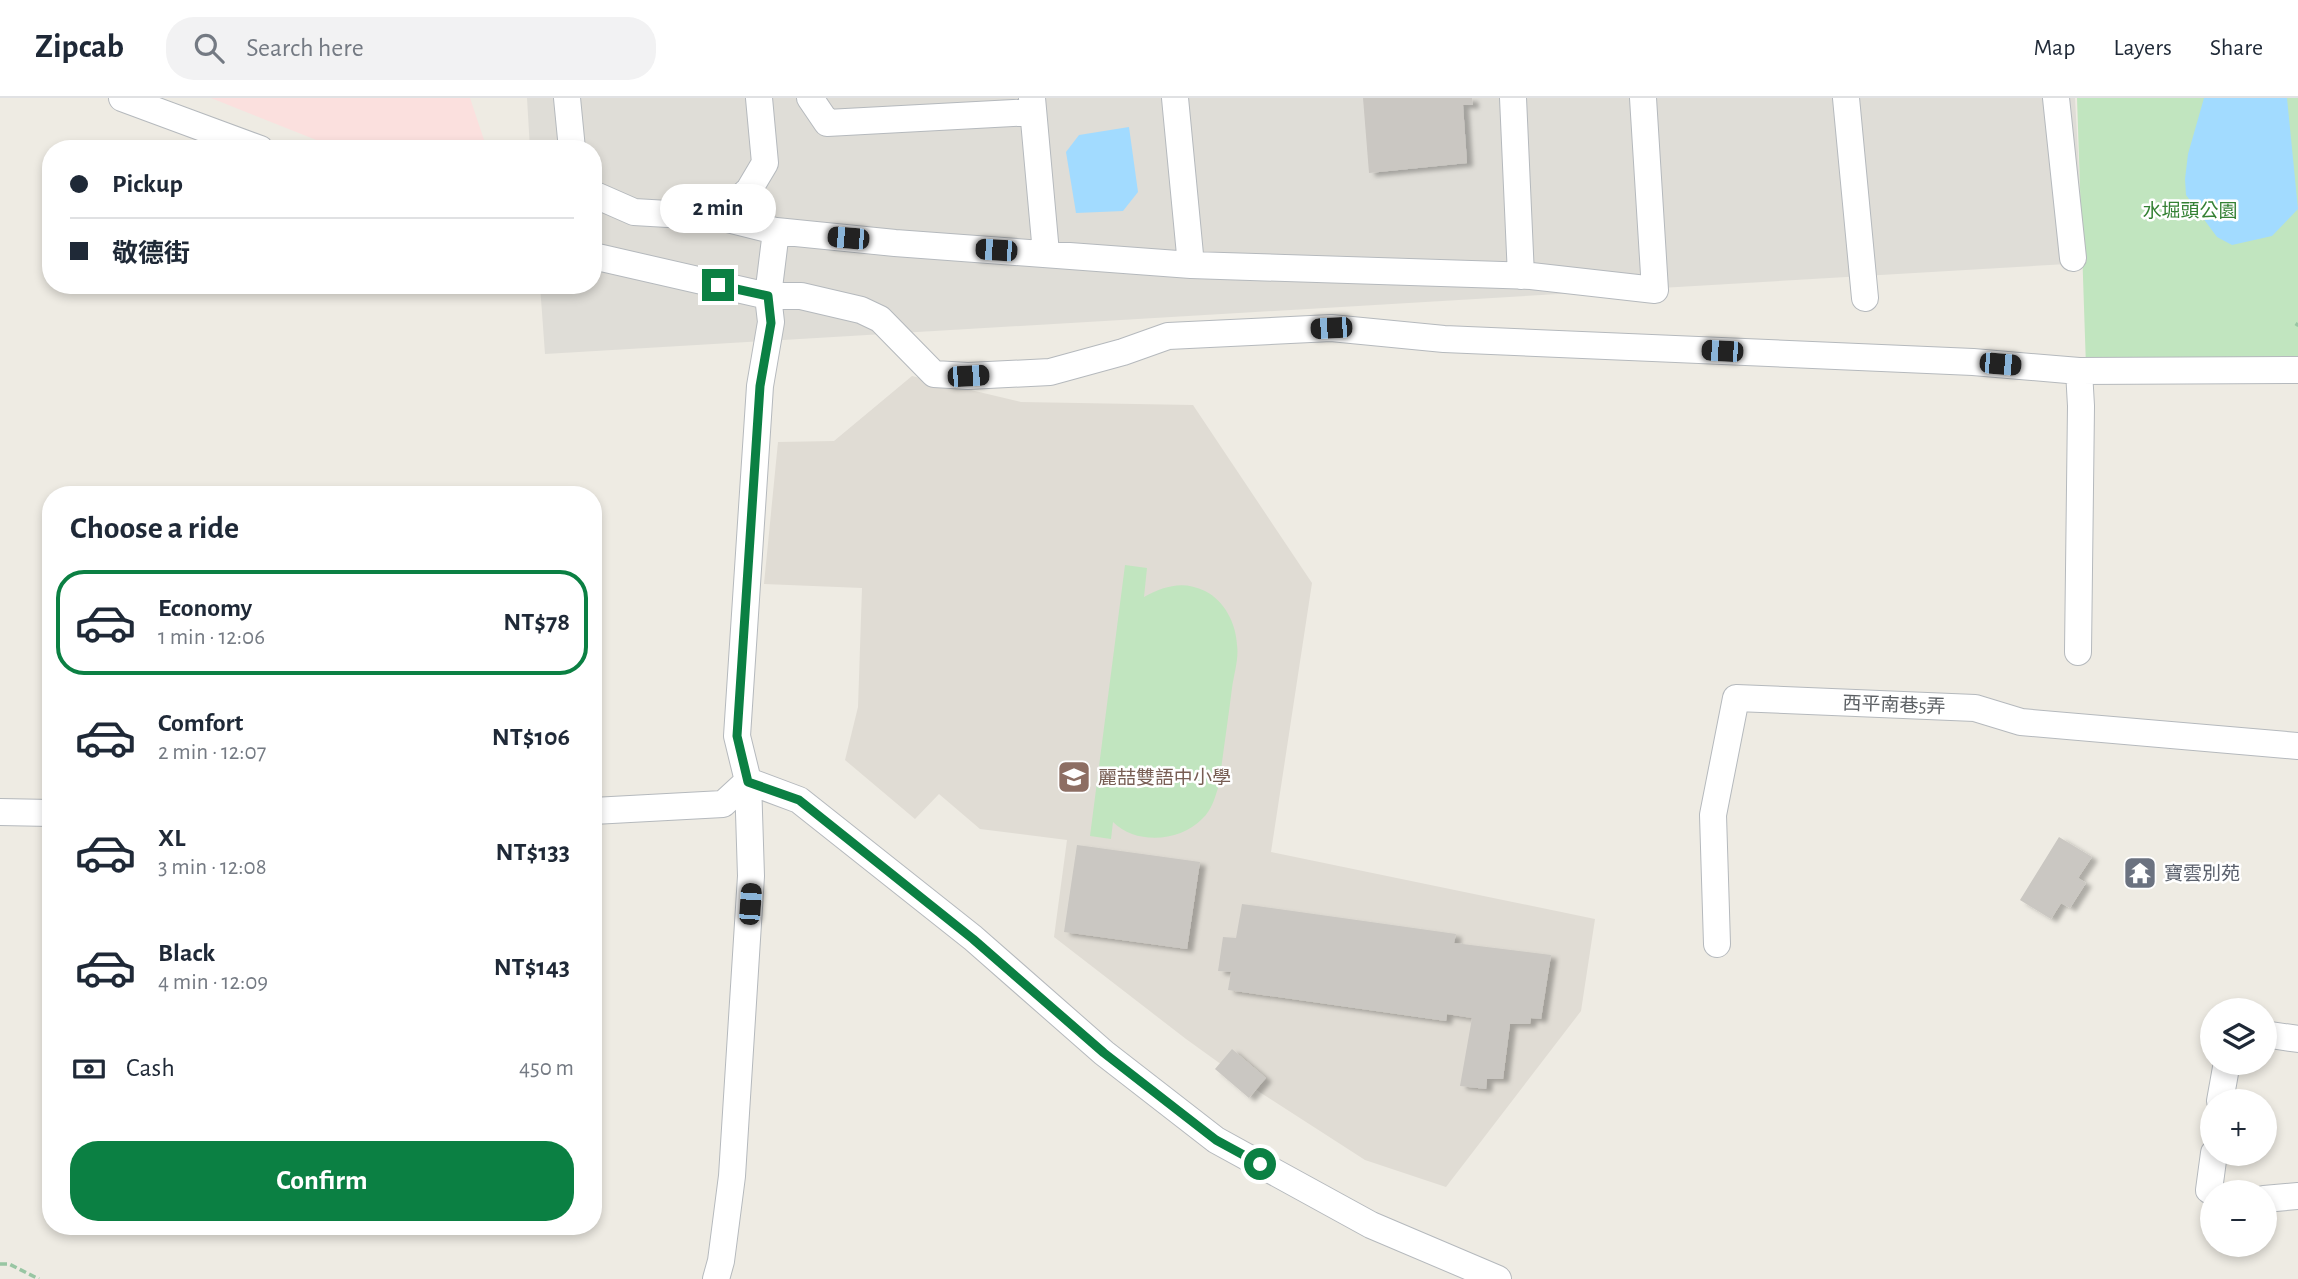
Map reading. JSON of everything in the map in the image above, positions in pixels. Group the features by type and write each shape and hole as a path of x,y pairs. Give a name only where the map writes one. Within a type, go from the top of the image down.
{"street":[{"path":"122,98 172,107 241,140"},
{"path":"567,98 571,140"},
{"path":"719,217 749,190 765,163 758,98"},
{"path":"810,98 827,123 1033,105 1046,253"},
{"path":"1175,98 1191,265"},
{"path":"1513,98 1521,276"},
{"path":"602,198 634,212 719,217 776,231 895,243 1191,265 1521,276 1655,290 1643,98"},
{"path":"1846,98 1865,298"},
{"path":"2056,98 2073,258"},
{"path":"716,1279 721,1261 732,1176 751,876 748,782 737,736 760,386 771,323 768,296 776,231"},
{"path":"602,258 768,296 801,296 861,310 880,318 934,374 968,376 1050,372 1168,337 1331,328 1444,339 1959,362 2079,370 2298,370"},
{"path":"2078,652 2081,405 2079,370"},
{"name":"西平南巷5弄","path":"1717,944 1713,815 1736,698 1976,708 2021,722 2298,746"},
{"path":"602,811 723,804 748,782"},
{"path":"748,782 799,800 973,939 1104,1053 1216,1140 1370,1225 1498,1279"},
{"path":"0,812 42,813"},
{"path":"2277,1036 2298,1039"},
{"path":"2277,1198 2298,1196"}],"path":[{"path":"0,1264 9,1264 39,1279"}],"shaded area":[{"path":"211,98 470,98 484,140 316,140"},
{"path":"527,98 2075,98 2084,263 545,354 541,294 602,294 602,140 529,140"},
{"name":"麗喆雙語中小學","path":"912,376 1021,402 1193,405 1312,583 1271,852 1595,919 1581,1011 1446,1187 1365,1160 1261,1093 1054,937 1067,840 980,829 939,794 915,819 845,760 858,707 862,588 764,584 778,442 834,441"}],"green space":[{"name":"水堀頭公園","path":"2077,98 2298,98 2298,360 2086,367"},
{"path":"1125,565 1147,568 1144,597 1166,587 1181,585 1212,595 1224,607 1232,621 1236,637 1237,661 1219,785 1211,807 1193,827 1158,838 1134,834 1113,822 1111,839 1090,836"}],"water":[{"path":"2204,98 2287,98 2298,209 2272,236 2232,245 2217,237 2186,195 2188,154"},
{"path":"1129,127 1138,192 1123,211 1076,213 1066,152 1079,135"}],"building":[{"path":"1363,98 1472,98 1473,105 1463,105 1467,163 1369,173"},
{"path":"2059,837 2092,857 2078,878 2086,883 2070,908 2061,903 2051,919 2020,900"},
{"path":"1077,845 1200,862 1187,949 1064,932"},
{"path":"1242,904 1456,934 1454,943 1551,955 1541,1019 1531,1018 1530,1024 1510,1024 1503,1079 1487,1079 1486,1089 1460,1086 1472,1018 1447,1014 1446,1021 1228,990 1231,972 1218,971 1223,937 1236,938"},
{"path":"1232,1049 1266,1078 1249,1098 1215,1069"}],"place":[{"name":"麗喆雙語中小學","path":"1074,777"},
{"name":"寶雲別苑","path":"2140,873"}],"route":[{"path":"718,285 768,296 771,323 760,386 737,736 748,782 799,800 973,939 1104,1053 1216,1140 1260,1164"}]}
